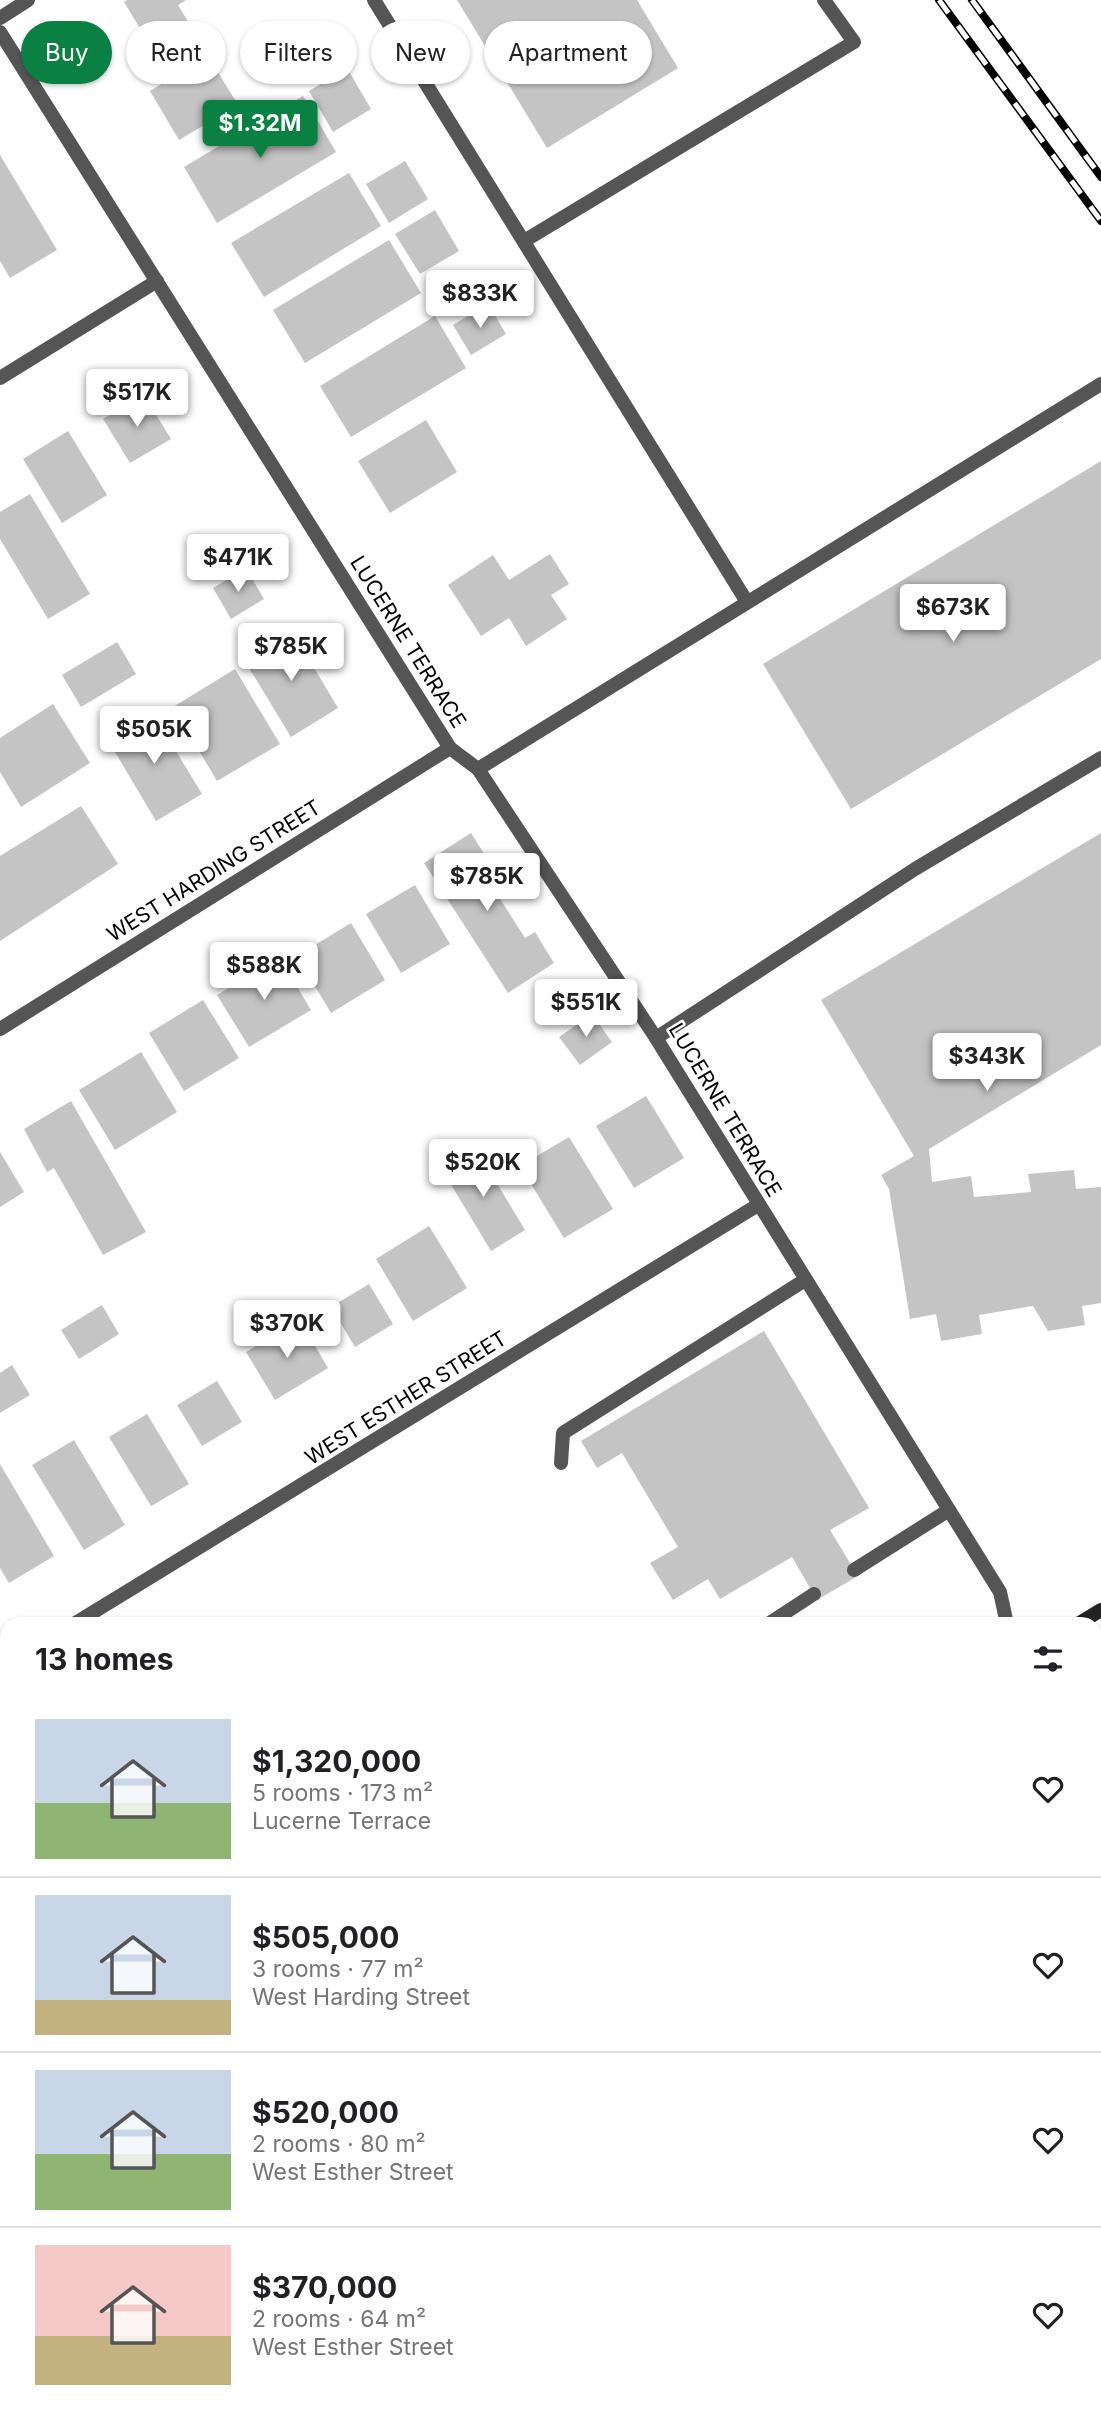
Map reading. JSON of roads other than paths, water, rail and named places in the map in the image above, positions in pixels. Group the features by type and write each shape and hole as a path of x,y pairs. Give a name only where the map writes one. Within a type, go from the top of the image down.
{"street":[{"path":"0,18 28,0"},
{"path":"374,0 747,602"},
{"path":"524,242 854,42 824,0"},
{"name":"LUCERNE TERRACE","path":"0,32 450,748 478,769 656,1038 1000,1592 1005,1617"},
{"path":"0,378 157,281"},
{"path":"478,769 1101,384"},
{"name":"WEST HARDING STREET","path":"0,1029 450,748"},
{"path":"656,1038 915,869 1101,758"},
{"name":"WEST ESTHER STREET","path":"86,1617 758,1205"},
{"path":"561,1463 563,1433 805,1280"},
{"path":"854,1570 949,1510"},
{"path":"779,1617 814,1594"}],"railway":[{"path":"939,0 1101,221"},
{"path":"972,0 1101,177"}]}
